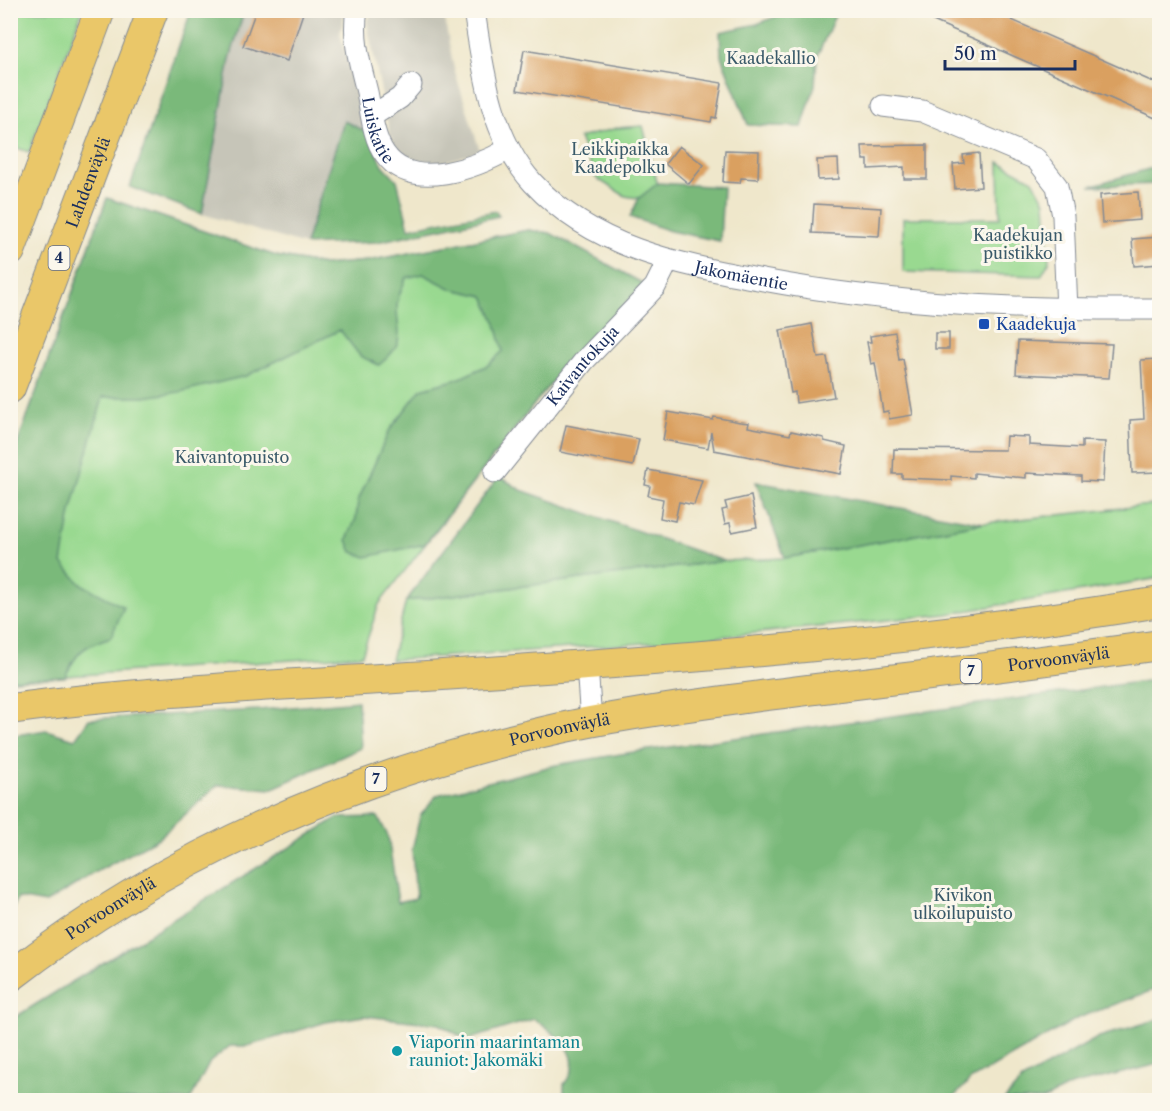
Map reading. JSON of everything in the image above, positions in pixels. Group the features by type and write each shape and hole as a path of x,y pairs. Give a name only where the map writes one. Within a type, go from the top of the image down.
{"highway":[{"path":"10,251 100,10"},
{"name":"Lahdenväylä","path":"10,388 153,10"},
{"path":"14,708 132,695 587,665 864,640 998,626 1160,602"},
{"name":"Porvoonväylä","path":"10,977 76,929 132,894 226,841 382,776 466,751 591,722 800,691 1160,645"}],"street":[{"name":"Luiskatie","path":"357,10 354,27 356,46 372,116 385,154 412,173 444,172 491,159 509,149"},
{"name":"Jakomäentie","path":"474,10 488,92 509,149 533,183 571,216 632,249 668,261 796,286 893,300 957,306 1067,310 1160,309"},
{"path":"372,116 400,98 411,86"},
{"path":"883,106 922,111 1036,159 1057,186 1063,216 1067,310"},
{"name":"Kaivantokuja","path":"495,472 591,353 655,287 668,261"},
{"path":"587,665 591,722"}],"shaded area":[{"path":"244,11 345,11 340,34 367,132 344,121 305,245 202,214 230,59"},
{"path":"372,11 443,11 454,69 480,151 444,162 416,162 399,153 390,134 367,23"}],"green space":[{"path":"10,11 82,11 29,152 11,146"},
{"path":"191,11 244,11 230,59 202,214 130,187"},
{"name":"Kaadekallio","path":"790,11 837,11 817,57 815,85 802,127 748,125 721,56 720,32 757,24"},
{"path":"344,121 367,132 383,165 397,180 409,228 496,211 499,216 377,242 305,245"},
{"name":"Leikkipaikka Kaadepolku","path":"643,126 662,202 625,196 596,178 579,138 617,128"},
{"name":"Kaadekujan puistikko","path":"999,162 1033,180 1045,202 1049,262 1041,276 903,272 903,218 1000,218"},
{"path":"1159,166 1159,184 1090,186"},
{"path":"658,183 723,187 720,241 670,231 630,217 639,198"},
{"name":"Kaivantopuisto","path":"107,198 276,256 324,265 368,261 528,230 550,233 585,346 546,389 379,604 362,655 11,680 10,464"},
{"path":"107,198 276,256 324,265 368,261 528,230 550,233 644,284 546,389 425,544 366,557 352,552 347,540 356,518 358,501 389,431 421,389 458,379 488,365 503,351 496,324 484,296 452,289 423,274 406,278 397,303 399,338 394,350 379,365 360,356 340,330 246,376 179,392 144,397 103,397 71,512 62,563 81,584 124,607 111,637 94,643 77,655 65,677 11,680 10,464"},
{"path":"499,476 521,490 724,561 406,601"},
{"path":"756,482 984,523 785,558"},
{"path":"1159,504 1159,578 947,614 676,641 391,660 406,601 724,561 785,558 984,523"},
{"name":"Kivikon ulkoilupuisto","path":"1159,679 1159,988 1078,1018 970,1080 951,1100 646,1100 636,1095 612,1100 564,1100 564,1084 571,1074 573,1064 571,1055 560,1039 534,1019 467,1040 439,1024 364,1016 326,1022 248,1046 230,1046 210,1062 190,1100 11,1100 12,1019 337,818 378,817 388,836 398,902 416,898 412,850 420,816 437,795 556,765 627,753"},
{"path":"358,701 361,748 271,789 218,785 159,838 98,871 46,903 18,898 11,913 11,736 46,730 75,739 89,719 259,710"},
{"path":"1159,1019 1159,1064 1070,1086 1043,1100 1004,1100 1022,1080 1099,1037"}],"building":[{"path":"256,10 304,10 287,61 243,46"},
{"path":"908,10 989,10 1160,85 1160,120"},
{"path":"524,50 722,83 716,118 712,117 711,122 517,90"},
{"path":"927,145 927,179 904,179 904,167 868,169 868,160 863,160 862,146"},
{"path":"679,146 704,165 689,184 665,164"},
{"path":"725,150 759,151 758,179 741,178 740,183 723,182"},
{"path":"979,153 981,187 955,189 953,164 964,163 963,155"},
{"path":"838,159 839,179 818,180 817,160"},
{"path":"1138,192 1140,220 1102,223 1100,195"},
{"path":"814,204 881,208 879,236 812,233"},
{"path":"1160,237 1160,264 1134,266 1132,239"},
{"path":"812,324 818,358 827,357 834,397 796,403 795,392 791,393 780,330"},
{"path":"895,332 899,360 903,359 913,415 889,419 888,411 883,412 875,363 871,364 867,342 871,342 870,336"},
{"path":"935,333 949,333 949,349 935,349"},
{"path":"1018,341 1112,344 1109,378 1016,374"},
{"path":"1160,359 1160,472 1132,473 1130,420 1144,419 1141,360"},
{"path":"668,412 713,420 714,417 749,423 748,427 790,435 791,431 824,438 824,441 846,446 841,474 714,450 711,432 708,448 663,440"},
{"path":"566,425 639,439 633,466 560,452"},
{"path":"1006,436 1029,437 1029,445 1082,448 1082,441 1105,442 1103,482 1081,481 1081,476 1026,473 1026,478 974,473 974,478 951,476 951,480 902,478 902,474 893,474 894,449 1005,450"},
{"path":"648,470 702,480 694,505 679,502 675,521 660,518 663,499 648,496 650,486 645,485"},
{"path":"751,496 757,527 732,532 730,523 725,524 722,510 727,509 725,502"}],"place":[{"name":"Kaadekuja","path":"984,324"},
{"name":"Viaporin maarintaman rauniot: Jakomäki","path":"397,1051"}]}
